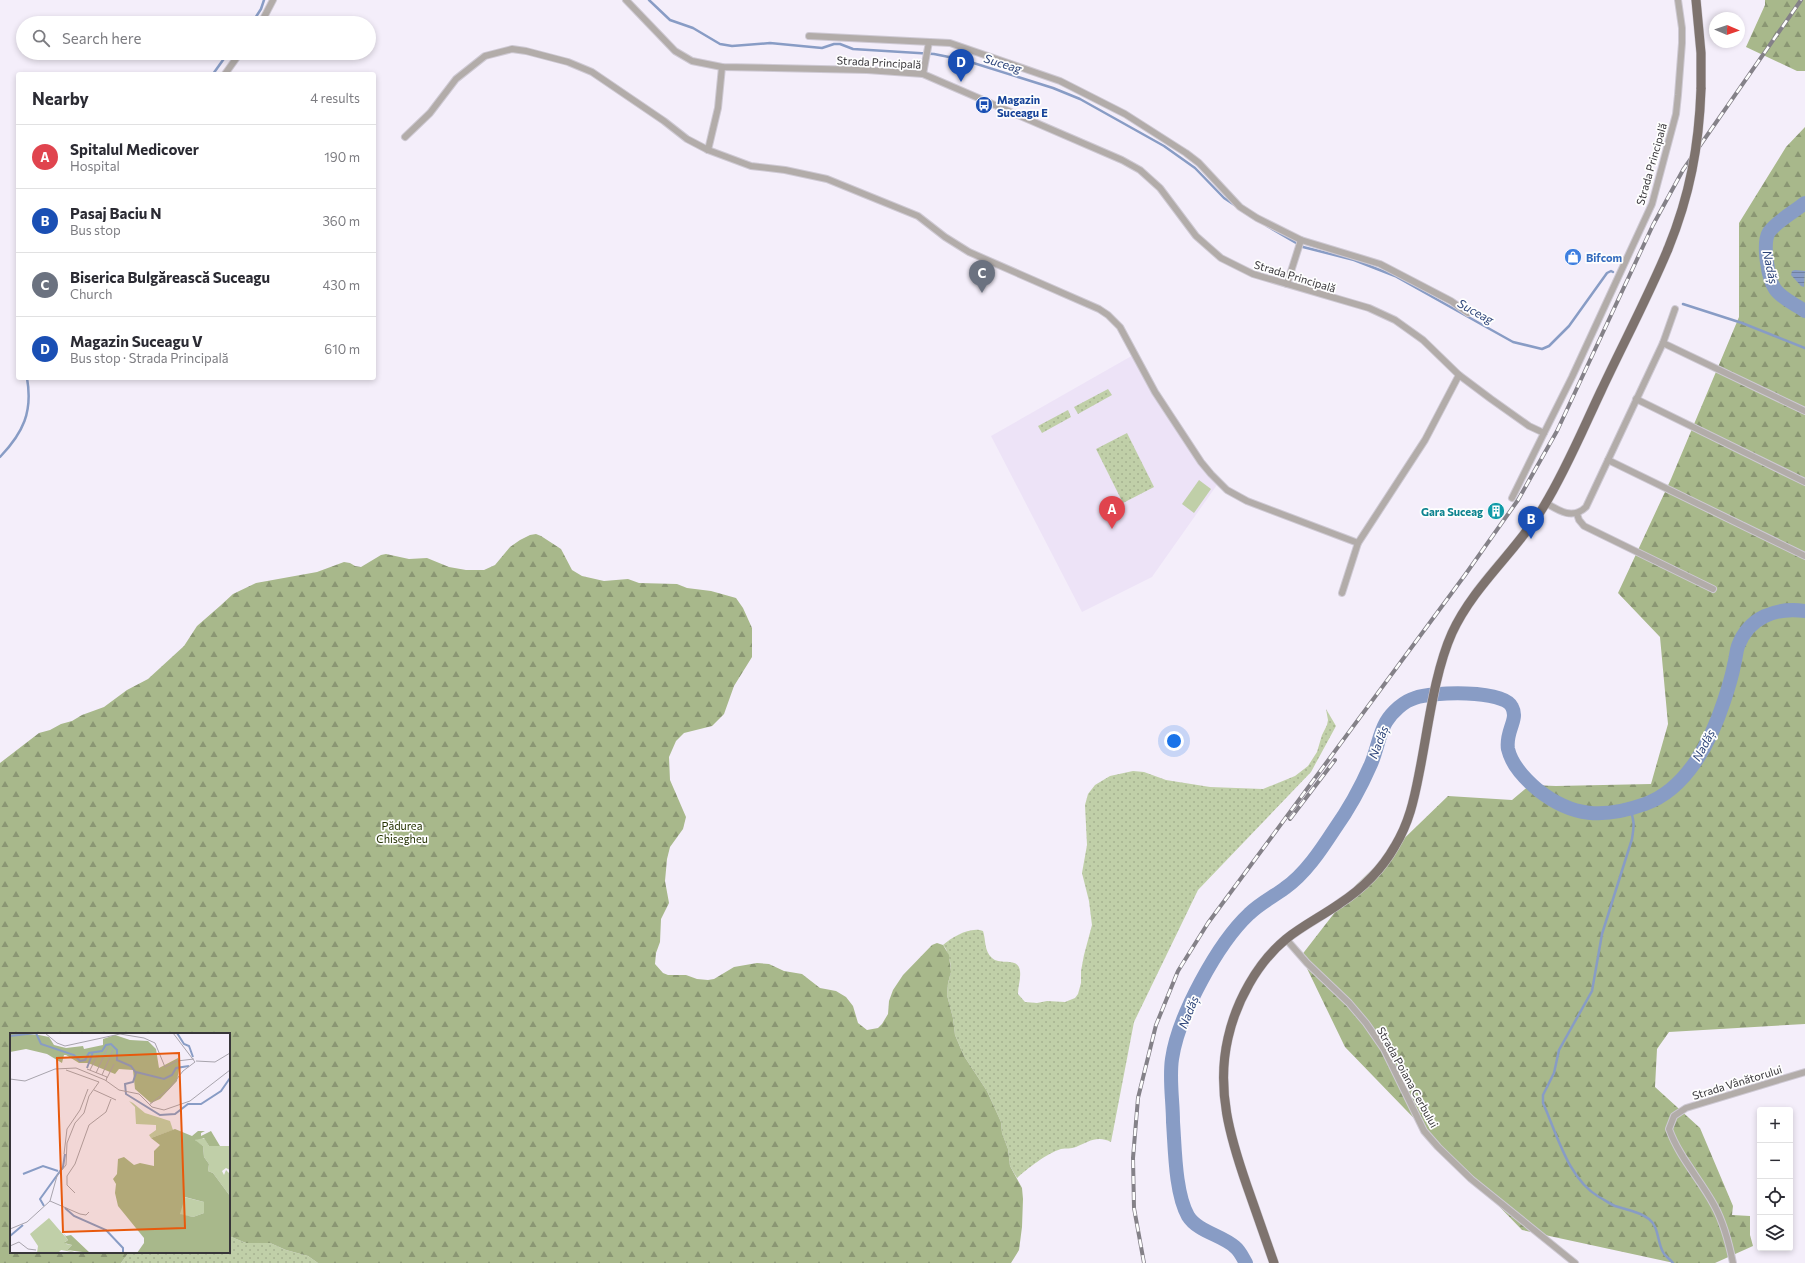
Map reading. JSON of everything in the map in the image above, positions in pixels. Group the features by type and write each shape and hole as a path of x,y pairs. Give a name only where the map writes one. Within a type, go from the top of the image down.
{"main road":[{"path":"1274,1263 1231,1136 1224,1106 1223,1072 1230,1032 1244,995 1267,960 1286,939 1356,891 1379,869 1396,845 1407,824 1416,793 1441,666 1451,637 1463,612 1479,589 1520,541 1546,503 1668,249 1685,202 1694,162 1700,122 1701,53 1696,0"}],"street":[{"path":"265,16 273,0"},
{"name":"Strada Principală","path":"626,0 675,50 692,61 722,68 867,70 923,74 1134,166 1146,174 1160,188 1196,236 1214,254 1242,270 1383,314 1406,327 1459,375 1529,426 1544,433 1572,377 1652,204 1676,114 1682,43 1682,28 1678,0"},
{"path":"809,36 950,43 1060,81 1115,108 1186,153 1199,163 1240,207 1300,244 1380,264 1451,301 1468,313"},
{"path":"923,74 929,42"},
{"path":"405,136 430,113 456,79 485,56 512,49 548,56 584,68 638,103 687,139 708,150 751,166 785,170 827,180 918,216 945,237 969,252 1099,309 1108,315 1120,327 1155,392 1201,462 1222,485 1233,494 1247,501 1358,543"},
{"path":"226,72 235,60"},
{"path":"708,150 718,108 722,68"},
{"path":"1287,284 1300,244"},
{"path":"1546,503 1564,513 1577,514 1586,507 1663,343 1675,308"},
{"path":"1663,343 1805,412"},
{"path":"1342,593 1358,543 1425,440 1459,375"},
{"path":"1636,399 1805,482"},
{"path":"1512,498 1544,433"},
{"path":"1608,460 1805,556"},
{"path":"1577,514 1579,520 1584,526 1713,589"},
{"name":"Strada Poiana Cerbului","path":"1286,939 1307,963 1349,1003 1366,1023 1384,1049 1424,1131 1438,1147 1471,1179 1575,1263"},
{"name":"Strada Vânătorului","path":"1733,1263 1729,1242 1714,1206 1674,1142 1669,1129 1674,1116 1686,1108 1805,1072"}],"shaded area":[{"path":"1135,354 1155,392 1219,482 1152,577 1082,612 991,436"}],"green space":[{"path":"1765,0 1805,0 1805,71 1797,71 1746,47 1765,5"},
{"path":"1805,127 1805,1024 1669,1032 1657,1049 1655,1087 1700,1128 1733,1206 1732,1215 1750,1216 1750,1235 1753,1246 1715,1263 1674,1263 1522,1230 1345,1047 1301,956 1356,885 1448,796 1512,800 1530,785 1556,786 1651,784 1668,724 1660,637 1618,593 1671,479 1739,317 1739,223 1786,147"},
{"path":"1108,389 1112,395 1078,414 1074,407"},
{"path":"1068,410 1071,417 1042,433 1038,426"},
{"path":"1127,433 1154,487 1123,503 1096,449"},
{"path":"1199,480 1211,489 1194,513 1182,504"},
{"name":"Pădurea Chisegheu","path":"536,534 541,536 561,549 572,570 582,576 604,581 628,579 639,583 677,584 687,588 711,591 736,598 743,608 752,628 752,657 734,686 724,714 712,726 684,733 676,741 669,757 670,780 686,817 683,829 670,847 667,859 665,881 669,903 661,919 660,942 656,953 655,964 663,973 668,975 686,975 697,979 708,980 714,979 734,967 757,963 769,964 784,971 802,974 820,988 836,991 846,997 853,1006 858,1023 867,1030 878,1028 882,1024 888,1014 889,1001 893,990 903,975 932,945 937,943 943,945 949,955 951,972 947,995 953,1018 955,1035 964,1056 987,1091 1001,1122 1002,1133 1008,1149 1010,1166 1022,1188 1022,1227 1019,1250 1011,1263 318,1263 308,1256 286,1250 270,1243 246,1243 230,1236 230,1033 10,1033 10,1253 128,1253 121,1263 0,1263 0,763 39,733 50,730 82,715 104,707 127,690 148,679 184,646 197,626 233,594 256,583 317,572 344,562 361,567 381,555 386,554 409,559 427,558 449,567 466,570 484,570 495,565 510,547 530,535"},
{"path":"1326,709 1336,726 1311,772 1198,890 1134,1022 1111,1142 1097,1139 1074,1148 1061,1149 1050,1154 1017,1178 1010,1166 1008,1149 1002,1133 1001,1122 987,1091 964,1056 955,1035 953,1018 947,995 951,972 950,961 943,945 956,936 967,931 983,931 986,949 992,958 999,961 1012,962 1019,966 1020,974 1018,994 1025,1002 1065,1002 1075,998 1078,994 1081,983 1081,971 1084,955 1092,925 1089,901 1082,873 1087,845 1085,805 1088,794 1095,785 1110,776 1133,771 1144,772 1166,780 1210,787 1263,789 1295,776 1308,766 1317,752 1322,735 1327,725 1328,720"},
{"path":"230,1236 246,1243 270,1243 286,1250 308,1256 318,1263 121,1263 128,1253 230,1253"}],"water":[{"path":"1792,271 1805,271 1804,287 1801,286 1791,275"}],"waterway":[{"path":"256,16 264,0"},
{"name":"Suceag","path":"649,0 670,20 693,28 720,44 732,46 770,43 822,48 834,44 840,44 853,49 934,54 964,60 1053,88 1080,99 1164,146 1195,168 1224,198 1236,206"},
{"path":"214,72 223,60"},
{"name":"Nadăș","path":"1805,203 1781,220 1769,232 1766,244 1768,269 1772,284 1778,293 1785,299 1805,311"},
{"name":"Suceag","path":"1267,226 1303,247 1354,260 1395,276 1513,342 1542,349 1549,346 1569,326 1607,273 1611,271 1613,272"},
{"name":"Suceag","path":"1683,304 1742,323 1805,348"},
{"path":"0,457 15,439 24,421 29,401 27,380"},
{"name":"Nadăș","path":"1246,1263 1240,1253 1230,1243 1204,1230 1192,1221 1188,1216 1180,1195 1176,1170 1171,1090 1171,1067 1176,1042 1182,1022 1201,981 1225,943 1237,927 1253,910 1285,888 1306,869 1350,806 1373,759 1386,722 1392,714 1411,699 1423,696 1451,693 1496,697 1506,701 1512,707 1514,717 1508,737 1508,749 1516,767 1533,786 1563,806 1588,813 1615,812 1630,809 1660,797 1673,787 1695,762 1719,716 1731,678 1738,646 1749,628 1756,621 1774,613 1794,610 1805,611"},
{"path":"1629,808 1634,823 1632,839 1602,934 1592,991 1559,1050 1554,1073 1543,1095 1543,1103 1571,1168 1579,1179 1588,1189 1611,1204 1637,1212 1649,1219 1655,1226 1663,1252 1673,1263"}],"railway":[{"path":"1144,1263 1134,1208 1133,1158 1138,1098 1156,1025 1178,971 1208,923 1465,575 1518,500 1557,431 1653,225 1683,170 1801,0"},
{"path":"1290,819 1335,760"}],"place":[{"name":"Magazin Suceagu V","path":"961,82"},
{"name":"Magazin Suceagu E","path":"984,105"},
{"name":"Bifcom","path":"1573,257"},
{"name":"Biserica Bulgărească Suceagu","path":"982,293"},
{"name":"Gara Suceag","path":"1496,511"},
{"name":"Spitalul Medicover","path":"1112,529"},
{"name":"Pasaj Baciu N","path":"1531,539"}]}
